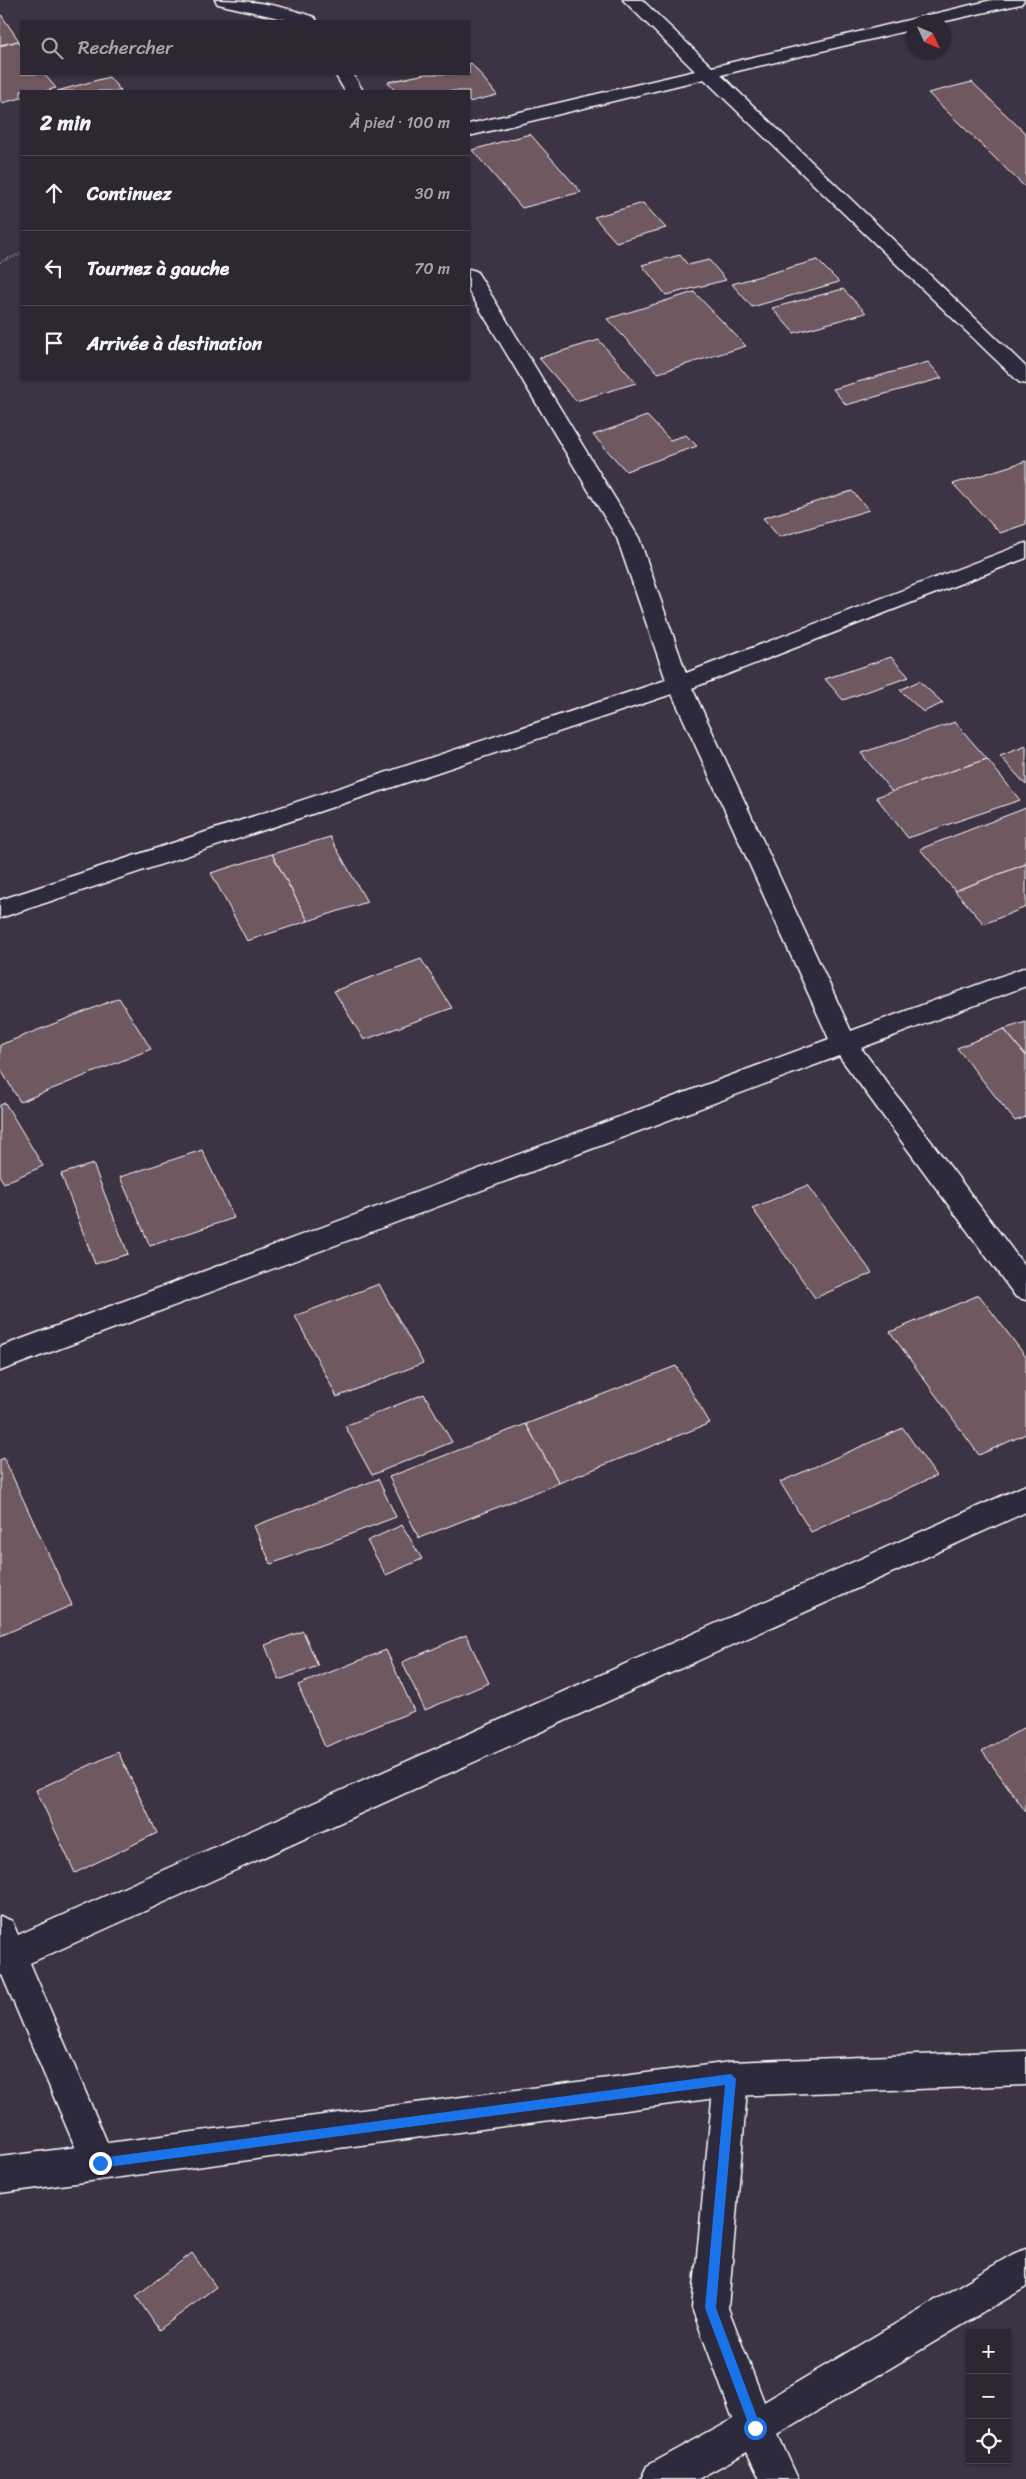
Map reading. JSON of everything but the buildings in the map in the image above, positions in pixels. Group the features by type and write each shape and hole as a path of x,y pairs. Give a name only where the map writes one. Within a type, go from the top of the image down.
{"street":[{"path":"224,0 228,3 283,12 305,20"},
{"path":"632,0 1026,378"},
{"path":"950,15 1015,0"},
{"path":"470,130 906,26"},
{"path":"345,75 353,90"},
{"path":"470,277 628,538 679,684 844,1044 1026,1289"},
{"path":"0,909 679,684 1026,550"},
{"path":"0,1358 1026,976"},
{"path":"100,2163 4,1949 1026,1498"},
{"path":"0,2175 731,2079 1026,2068"},
{"path":"731,2079 710,2308 755,2428 779,2479"},
{"path":"660,2479 755,2428 1026,2267"}],"path":[{"path":"0,262 20,254"}],"route":[{"path":"100,2163 731,2079 710,2308 755,2428"}]}
